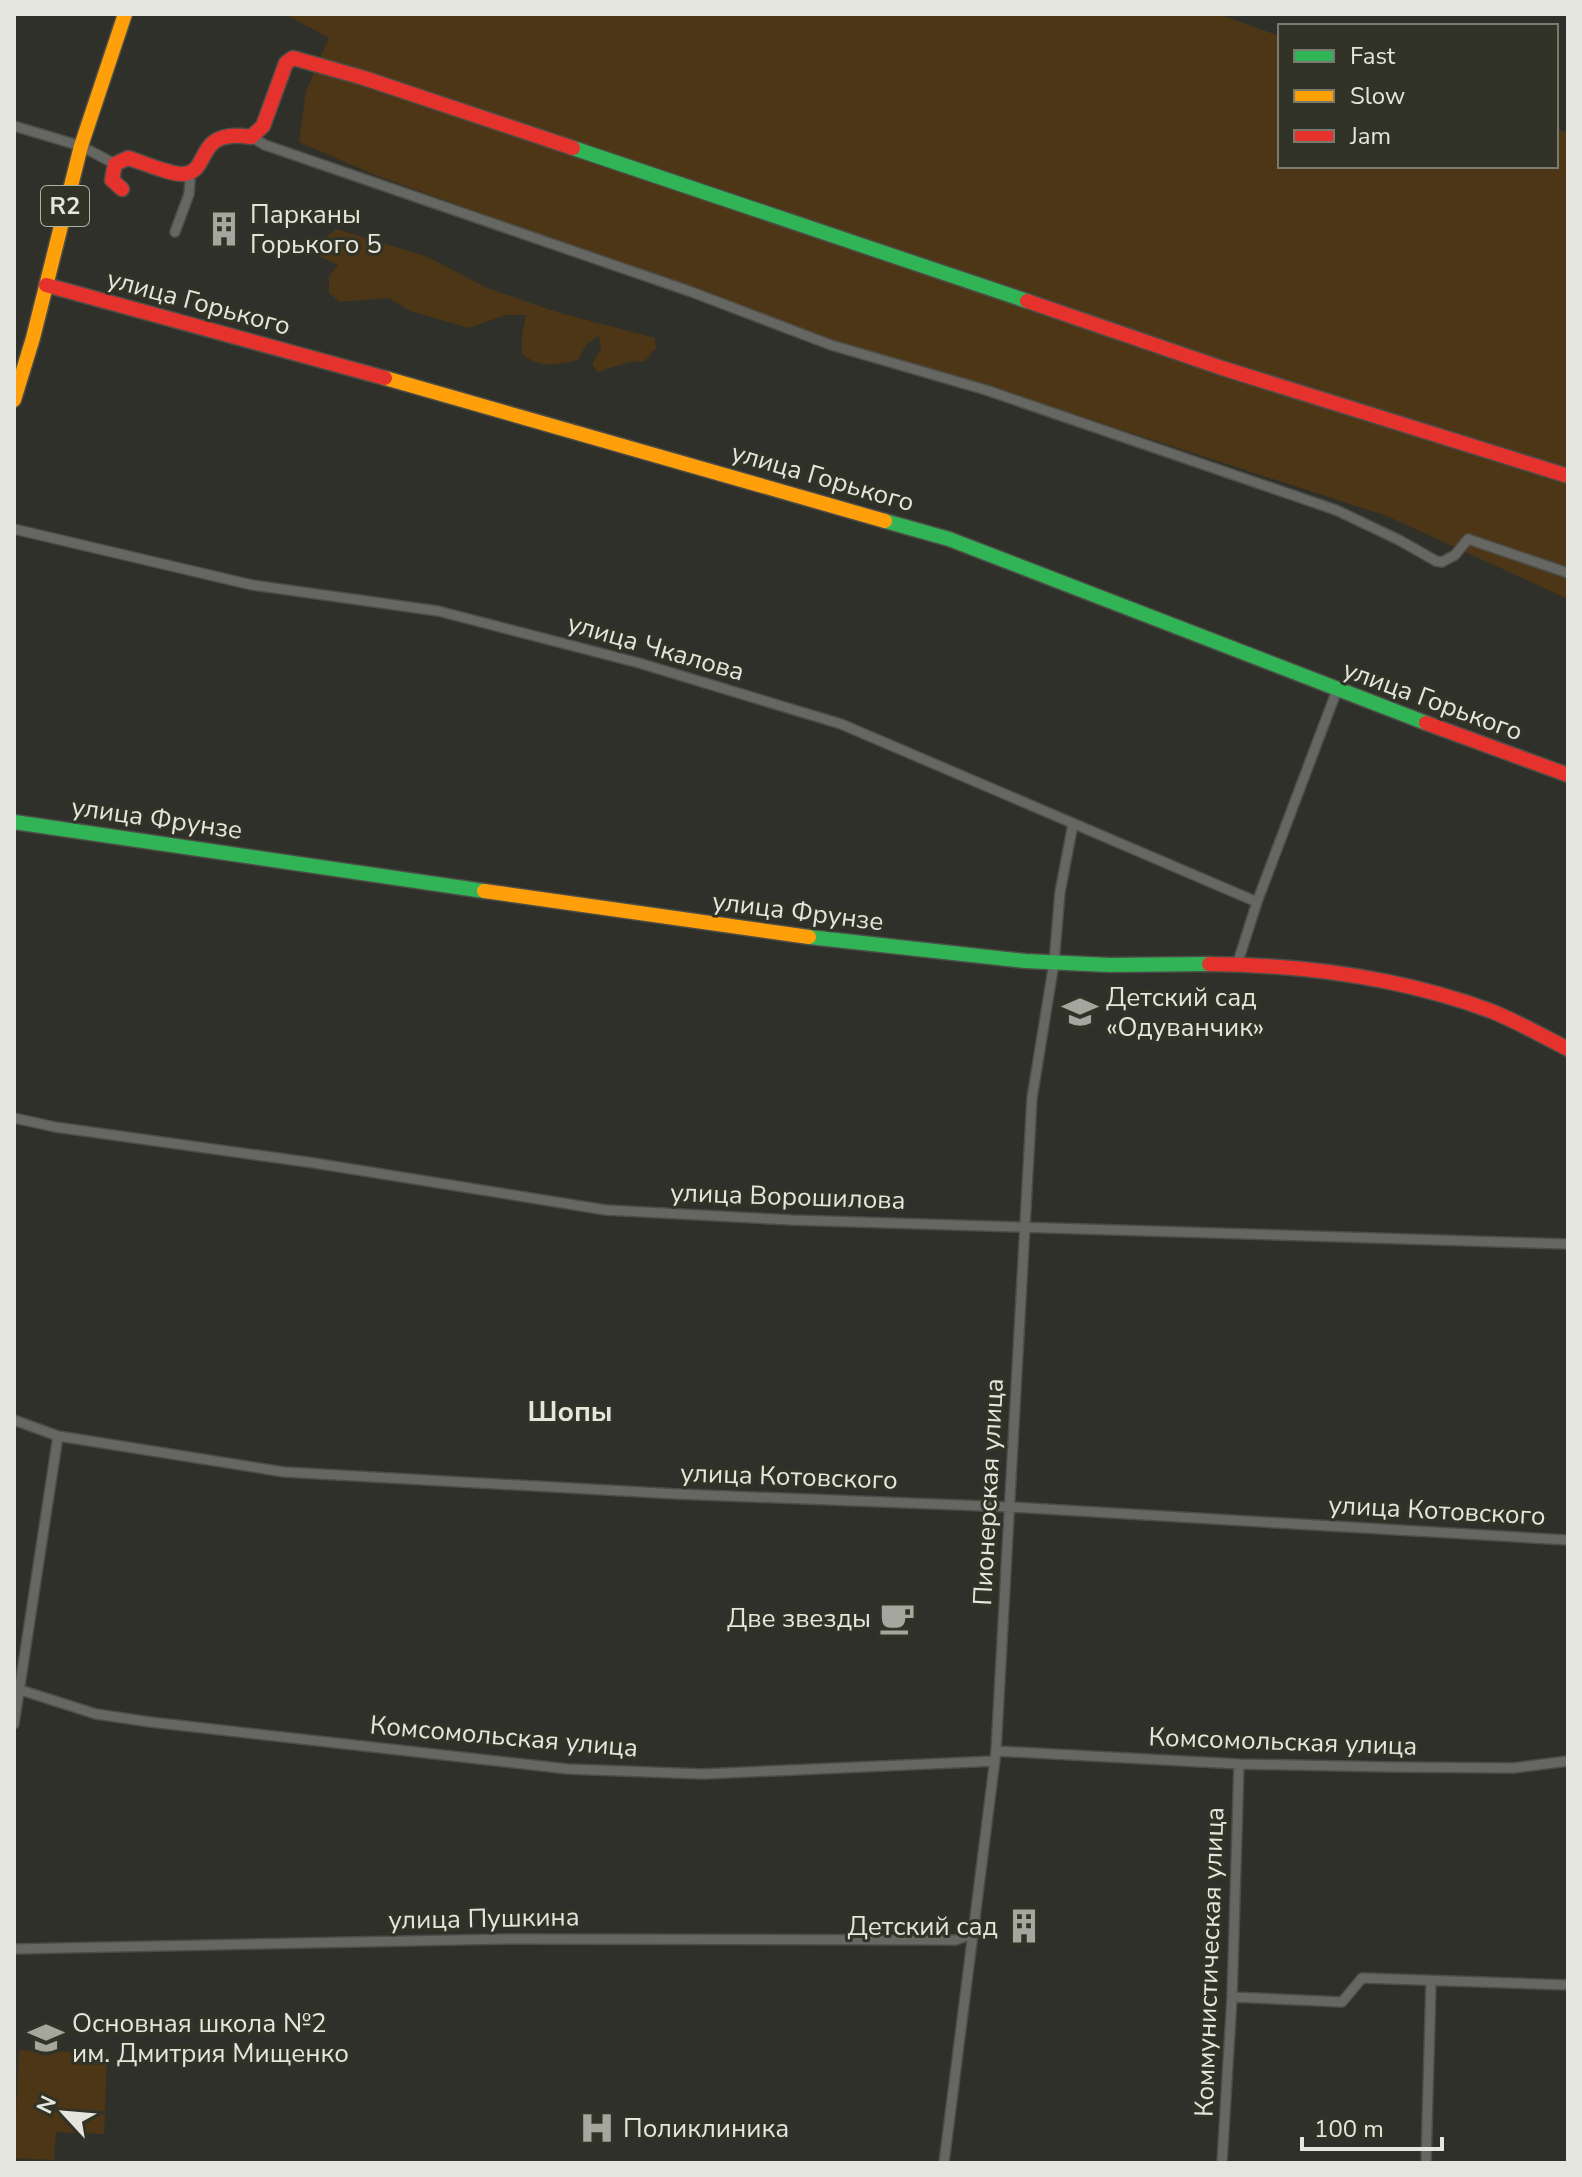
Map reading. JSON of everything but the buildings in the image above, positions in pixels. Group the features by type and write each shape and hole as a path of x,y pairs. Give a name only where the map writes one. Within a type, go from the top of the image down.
{"street":[{"name":"R2","path":"14,400 81,146 125,14"},
{"path":"251,137 263,126 286,63 293,58 364,78 1094,323 1221,369 1477,445 1568,476"},
{"path":"14,126 81,146 115,164"},
{"path":"183,174 194,170 216,137 230,132 251,137 265,145 689,291 831,345 1001,395 1336,510 1436,561 1442,562 1455,555 1468,539 1568,573"},
{"path":"115,164 128,158 183,174 190,180 189,194 175,232"},
{"path":"115,164 112,180 122,189"},
{"name":"улица Горького","path":"46,285 266,344 949,539 1337,690 1568,775"},
{"name":"улица Чкалова","path":"14,529 252,585 438,611 639,663 841,724 1257,902"},
{"path":"1237,965 1257,902 1337,690"},
{"name":"улица Фрунзе","path":"14,822 120,835 619,913 832,941 1054,963 1237,965 1319,972 1380,982 1461,1001 1492,1011 1568,1049"},
{"name":"Пионерская улица","path":"944,2163 996,1756 1032,1098 1054,963 1060,892 1073,824"},
{"name":"улица Ворошилова","path":"14,1118 55,1127 314,1163 606,1210 792,1220 1568,1244"},
{"name":"улица Котовского","path":"14,1420 58,1436 284,1472 677,1494 1010,1507 1568,1540"},
{"path":"14,1724 58,1436"},
{"name":"Комсомольская улица","path":"17,1690 96,1714 150,1722 568,1769 703,1774 996,1756 1513,1768 1568,1761"},
{"name":"Коммунистическая улица","path":"1222,2163 1232,1997 1239,1764"},
{"name":"улица Пушкина","path":"14,1949 521,1939 956,1940 974,1933"},
{"path":"956,1940 971,1955"},
{"path":"1232,1997 1342,2002 1362,1978 1568,1985"},
{"path":"1426,2163 1431,1981"}],"shaded area":[{"path":"285,14 1218,14 1278,35 1278,168 1558,168 1558,130 1568,133 1568,599 1387,516 1008,393 821,338 375,175 299,142 306,91 329,38"},
{"path":"336,229 428,257 487,288 560,313 655,338 656,348 645,361 628,362 598,372 592,364 601,349 599,335 586,345 578,360 542,364 522,354 526,315 505,315 469,328 410,311 389,298 340,302 329,293 329,276 338,265 319,256 323,241"},
{"path":"19,2050 107,2053 104,2134 56,2132 54,2160 14,2158"}],"traffic: fast":[{"path":"573,148 1027,301"},
{"path":"885,521 949,539 1426,723"},
{"path":"14,822 484,891"},
{"path":"809,937 1025,961 1109,965 1209,964"}],"traffic: slow":[{"path":"14,400 33,338 81,146 125,14"},
{"path":"385,378 885,521"},
{"path":"484,891 809,937"}],"traffic: jam":[{"path":"122,189 112,180 115,164 128,158 184,174 193,171 206,151 220,139 251,137 263,126 286,63 293,58 364,78 573,148"},
{"path":"46,285 385,378"},
{"path":"1027,301 1222,368 1568,476"},
{"path":"1426,723 1568,775"},
{"path":"1209,964 1317,971 1423,990 1491,1011 1568,1049"}],"place":[{"name":"Парканы Горького 5","path":"224,229"},
{"name":"Детский сад «Одуванчик»","path":"1080,1012"},
{"name":"Две звезды","path":"897,1618"},
{"name":"Детский сад","path":"1024,1926"},
{"name":"Основная школа №2 им. Дмитрия Мищенко","path":"46,2038"},
{"name":"Поликлиника","path":"597,2128"}],"district":[{"name":"Шопы","path":"570,1411"}]}
